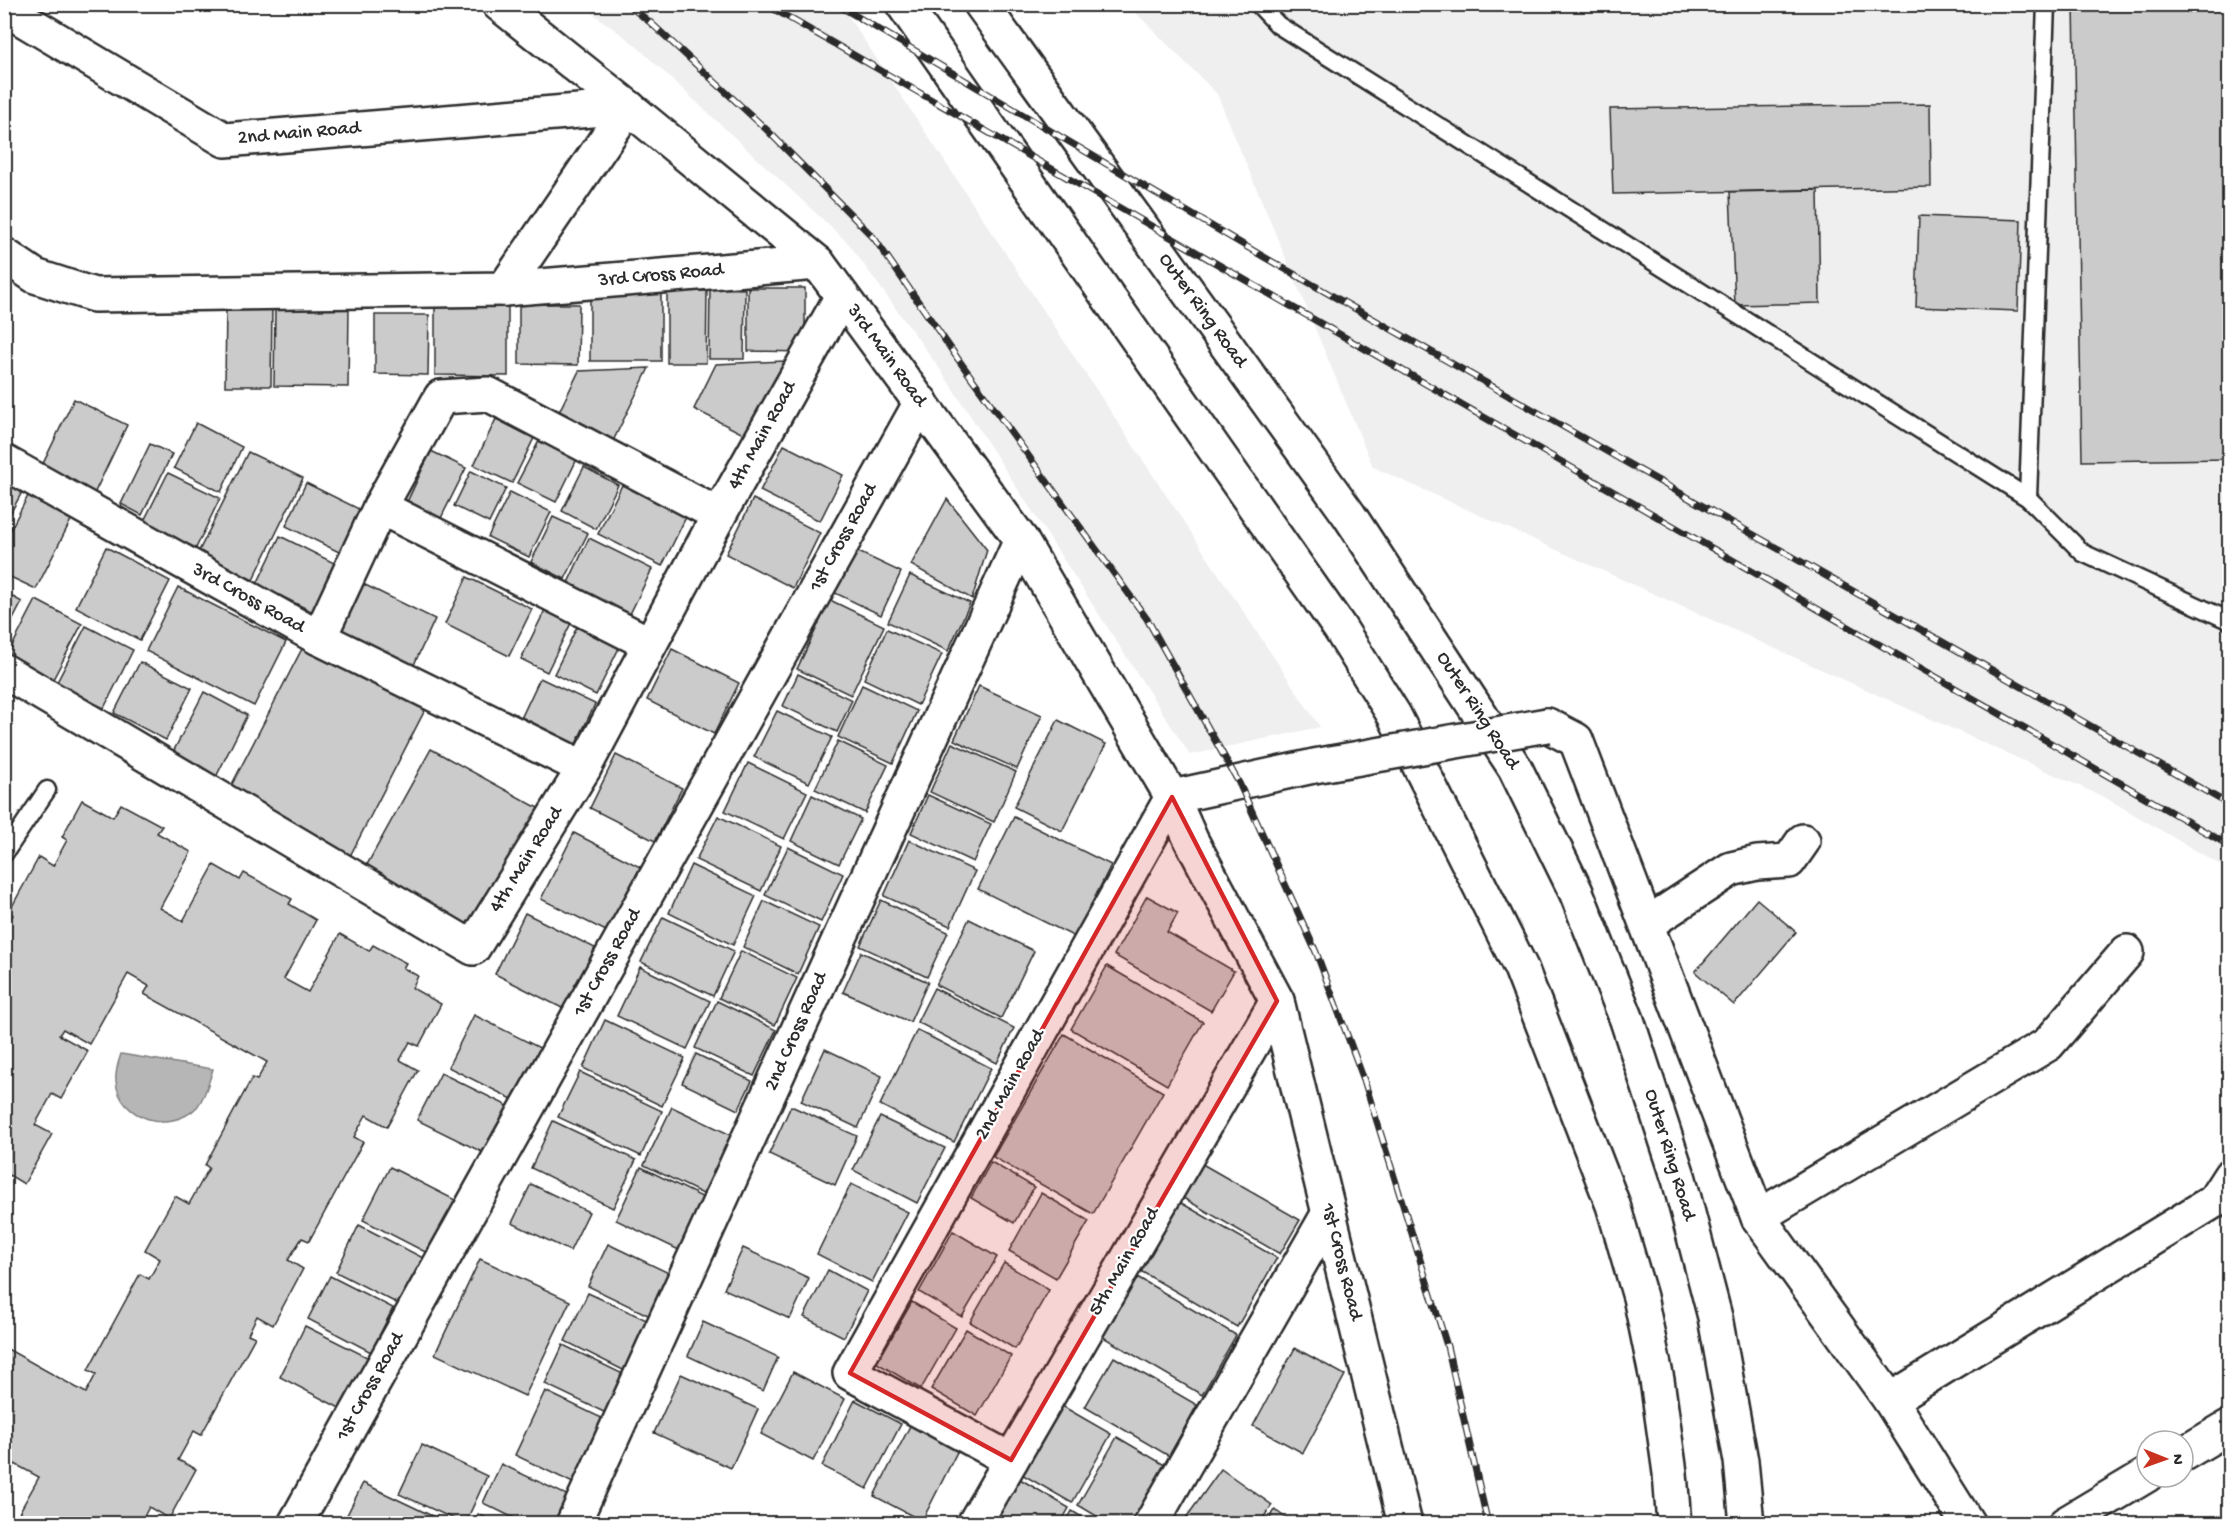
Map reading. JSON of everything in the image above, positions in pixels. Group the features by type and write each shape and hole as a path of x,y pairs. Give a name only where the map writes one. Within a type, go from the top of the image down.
{"main road":[{"name":"3rd Main Road","path":"499,4 818,264 1021,540 1172,797"},
{"path":"903,4 1339,627 1394,715 1463,850 1521,968 1613,1205 1640,1297 1657,1380 1670,1473 1674,1524"},
{"name":"Outer Ring Road","path":"981,4 1349,515 1515,768 1576,892 1627,1020 1679,1179 1715,1317 1740,1461 1747,1524"},
{"name":"2nd Main Road","path":"4,8 225,140 628,107"},
{"path":"504,289 628,107"},
{"name":"3rd Cross Road","path":"4,255 35,276 94,295 504,289 818,264"},
{"name":"4th Main Road","path":"4,671 473,948 584,768 719,515 842,296"},
{"name":"3rd Cross Road","path":"4,462 319,638 380,507 441,397 488,394 719,515"},
{"name":"1st Cross Road","path":"295,1524 921,402"},
{"path":"380,507 650,644"},
{"name":"2nd Cross Road","path":"573,1524 1021,540"},
{"path":"319,638 584,768"},
{"path":"1172,797 1314,766 1547,725 1576,740 1758,1217 1890,1400 1968,1524"},
{"name":"2nd Main Road","path":"1011,1460 850,1373 1172,797"},
{"name":"1st Cross Road","path":"1172,797 1191,840 1277,1002 1405,1524"},
{"path":"1647,924 1731,869 1757,863 1789,861 1803,841"},
{"path":"1758,1217 2048,1044 2127,952"},
{"name":"5th Main Road","path":"974,1524 1277,1002"},
{"path":"1890,1400 2214,1200 2229,1176"},
{"path":"1151,1524 1329,1213"},
{"path":"2195,1447 2229,1426"},
{"path":"2065,1524 2135,1482"}],"lane":[{"path":"1258,4 1278,25 2028,498 2083,553 2229,621"},
{"path":"2028,498 2046,4"},
{"path":"4,854 47,790"}],"highlighted area":[{"path":"1172,797 1277,1001 1011,1460 850,1373"}],"shaded area":[{"path":"581,5 841,5 1320,727 1190,755 942,372 849,244 633,43"},
{"path":"1128,5 2229,5 2229,870 2106,798 1373,467 1217,94"},
{"path":"121,1054 213,1069 205,1093 197,1107 174,1120 148,1119 126,1105 119,1094 116,1074"}],"building":[{"path":"2074,4 2230,4 2230,459 2082,461"},
{"path":"1930,104 1931,187 1613,194 1610,109"},
{"path":"1818,190 1820,303 1735,305 1730,192"},
{"path":"1919,216 2021,220 2018,311 1916,307"},
{"path":"710,288 745,289 744,359 709,359"},
{"path":"748,288 805,288 805,352 748,351"},
{"path":"667,291 707,291 706,363 667,363"},
{"path":"590,292 661,293 661,361 590,361"},
{"path":"435,304 508,304 508,376 435,375"},
{"path":"519,304 579,304 578,365 519,364"},
{"path":"226,305 272,306 271,386 225,386"},
{"path":"275,308 349,308 348,387 274,386"},
{"path":"375,315 429,315 428,375 375,374"},
{"path":"785,361 749,437 694,409 716,364"},
{"path":"649,368 612,443 557,416 579,371"},
{"path":"74,399 127,425 93,496 40,470"},
{"path":"496,419 534,438 512,483 474,465"},
{"path":"196,423 242,447 221,492 174,468"},
{"path":"539,441 577,459 556,502 517,483"},
{"path":"150,444 172,454 142,515 121,504"},
{"path":"784,445 843,475 820,521 760,491"},
{"path":"431,451 466,468 441,518 407,502"},
{"path":"248,452 303,478 253,580 198,553"},
{"path":"584,467 618,485 596,529 562,511"},
{"path":"471,471 506,488 489,523 454,506"},
{"path":"168,473 220,498 196,548 143,523"},
{"path":"4,483 22,492 4,525"},
{"path":"306,483 363,511 343,554 286,526"},
{"path":"622,485 686,517 662,566 598,534"},
{"path":"510,492 551,512 529,557 488,537"},
{"path":"29,494 72,518 36,589 4,574 4,542"},
{"path":"753,499 820,533 793,588 726,554"},
{"path":"947,499 987,550 972,599 911,565"},
{"path":"553,517 588,533 565,579 531,562"},
{"path":"280,536 338,565 315,613 257,584"},
{"path":"589,538 652,569 629,616 567,585"},
{"path":"106,547 170,581 140,640 76,607"},
{"path":"852,549 901,572 881,615 831,591"},
{"path":"910,575 970,603 948,651 888,622"},
{"path":"467,577 532,609 509,656 445,624"},
{"path":"357,581 435,619 412,669 333,631"},
{"path":"178,587 286,642 254,706 146,651"},
{"path":"4,592 22,602 4,637"},
{"path":"36,600 82,624 51,683 5,660"},
{"path":"830,600 884,626 851,695 797,669"},
{"path":"546,608 572,621 547,672 521,659"},
{"path":"86,626 133,650 104,708 56,684"},
{"path":"577,627 619,648 596,695 554,674"},
{"path":"887,629 942,654 918,705 864,679"},
{"path":"305,643 427,706 350,856 228,792"},
{"path":"672,649 739,683 714,734 647,700"},
{"path":"140,662 192,688 166,740 114,713"},
{"path":"798,674 852,700 837,732 783,706"},
{"path":"540,678 595,704 571,754 517,727"},
{"path":"862,685 917,711 893,763 838,737"},
{"path":"979,686 1042,715 1017,769 954,740"},
{"path":"204,692 247,715 216,777 172,754"},
{"path":"777,711 832,737 809,783 754,757"},
{"path":"1058,720 1106,744 1062,831 1014,807"},
{"path":"838,741 888,765 865,813 815,789"},
{"path":"952,743 1016,772 994,822 930,792"},
{"path":"431,749 540,809 473,932 363,872"},
{"path":"616,755 682,788 655,841 590,808"},
{"path":"748,763 807,792 784,839 725,811"},
{"path":"812,795 861,819 839,864 791,841"},
{"path":"928,795 991,824 973,862 911,833"},
{"path":"82,800 113,817 121,804 162,826 157,833 191,852 160,908 183,921 214,865 240,880 244,873 292,899 289,904 316,920 284,979 308,992 340,934 369,951 373,945 406,963 403,968 418,976 412,988 441,1004 419,1046 410,1042 400,1060 418,1070 387,1127 366,1115 354,1137 363,1142 309,1241 302,1238 288,1260 303,1269 273,1325 257,1316 248,1334 255,1337 201,1435 194,1431 178,1460 196,1469 169,1519 149,1507 140,1524 38,1524 19,1513 39,1477 15,1464 6,1479 4,1478 4,1347 86,1393 96,1374 88,1370 140,1274 149,1279 160,1259 145,1250 175,1196 189,1204 209,1168 205,1165 252,1078 257,1080 267,1062 144,994 149,986 128,974 89,1044 63,1029 59,1035 88,1051 61,1099 52,1094 35,1125 52,1134 24,1184 6,1173 4,1176 4,930 13,915 9,912 39,857 53,866 67,840 62,837"},
{"path":"718,816 781,846 761,891 696,860"},
{"path":"1014,817 1111,865 1075,937 978,889"},
{"path":"574,833 640,867 608,932 541,899"},
{"path":"909,840 975,871 950,926 884,896"},
{"path":"788,847 843,874 821,922 765,895"},
{"path":"691,865 756,896 733,945 669,913"},
{"path":"1147,896 1178,913 1167,932 1234,971 1211,1011 1114,955"},
{"path":"1757,899 1796,932 1734,1005 1695,972"},
{"path":"881,900 948,932 927,977 860,946"},
{"path":"764,901 819,927 798,974 743,947"},
{"path":"525,913 595,948 564,1009 495,974"},
{"path":"663,917 734,951 713,996 641,962"},
{"path":"969,919 1034,951 1001,1018 936,985"},
{"path":"741,951 797,978 775,1025 719,998"},
{"path":"861,952 928,982 910,1022 843,992"},
{"path":"1107,966 1203,1022 1167,1085 1071,1029"},
{"path":"640,967 710,1001 687,1049 617,1016"},
{"path":"934,988 1014,1028 997,1063 917,1022"},
{"path":"717,1001 776,1030 754,1076 695,1048"},
{"path":"474,1015 540,1048 514,1100 448,1067"},
{"path":"605,1020 685,1058 662,1106 583,1068"},
{"path":"917,1030 991,1068 954,1142 880,1105"},
{"path":"1064,1034 1163,1092 1093,1214 993,1157"},
{"path":"825,1049 882,1076 858,1128 801,1101"},
{"path":"696,1054 752,1081 738,1110 682,1083"},
{"path":"580,1072 662,1111 641,1156 558,1117"},
{"path":"441,1073 510,1107 486,1154 417,1120"},
{"path":"791,1106 857,1136 835,1185 769,1154"},
{"path":"672,1107 731,1135 703,1194 644,1165"},
{"path":"880,1117 945,1148 917,1203 853,1170"},
{"path":"553,1121 636,1160 613,1208 531,1168"},
{"path":"1197,1161 1300,1220 1280,1254 1178,1195"},
{"path":"991,1162 1034,1187 1014,1223 971,1198"},
{"path":"390,1167 459,1202 433,1256 363,1220"},
{"path":"641,1167 706,1199 681,1251 616,1220"},
{"path":"531,1184 589,1212 570,1251 512,1223"},
{"path":"851,1184 908,1212 872,1282 817,1254"},
{"path":"1041,1193 1089,1221 1056,1278 1009,1251"},
{"path":"1176,1200 1277,1258 1237,1327 1137,1269"},
{"path":"359,1225 429,1261 406,1308 336,1272"},
{"path":"953,1231 997,1257 962,1317 919,1292"},
{"path":"608,1244 673,1275 654,1318 588,1286"},
{"path":"743,1248 809,1278 790,1319 724,1289"},
{"path":"480,1259 570,1301 525,1396 435,1354"},
{"path":"1004,1263 1049,1290 1015,1349 970,1322"},
{"path":"828,1270 867,1291 844,1337 804,1317"},
{"path":"1132,1274 1236,1335 1202,1395 1098,1334"},
{"path":"330,1276 393,1308 371,1352 308,1319"},
{"path":"588,1293 651,1322 627,1372 565,1341"},
{"path":"912,1302 956,1328 921,1389 877,1363"},
{"path":"703,1322 778,1357 763,1391 688,1356"},
{"path":"305,1326 377,1362 351,1414 280,1377"},
{"path":"966,1329 1011,1356 977,1416 931,1389"},
{"path":"563,1345 627,1376 608,1414 545,1384"},
{"path":"1295,1348 1345,1375 1303,1453 1253,1426"},
{"path":"1114,1357 1197,1405 1169,1456 1085,1407"},
{"path":"793,1372 845,1399 813,1461 761,1434"},
{"path":"681,1374 758,1409 731,1468 654,1433"},
{"path":"545,1391 608,1421 577,1485 515,1455"},
{"path":"855,1400 901,1424 867,1489 822,1466"},
{"path":"1057,1403 1111,1434 1072,1503 1018,1472"},
{"path":"911,1424 959,1448 922,1521 874,1496"},
{"path":"1117,1437 1168,1467 1135,1524 1110,1524 1078,1505"},
{"path":"422,1445 487,1476 465,1524 399,1494"},
{"path":"501,1464 573,1498 561,1524 526,1524 483,1503"},
{"path":"1221,1469 1272,1505 1259,1524 1193,1524 1186,1518"},
{"path":"1015,1476 1069,1508 1060,1524 988,1524"},
{"path":"363,1483 449,1524 345,1524 343,1523"},
{"path":"1275,1510 1294,1524 1266,1524"},
{"path":"1072,1511 1093,1524 1065,1524"},
{"path":"478,1514 498,1524 474,1524"}],"railway":[{"path":"627,4 651,23 767,130 874,238 958,359 1147,619 1239,783 1316,952 1364,1080 1447,1346 1488,1524"},
{"path":"765,4 2230,846"},
{"path":"836,4 1264,257 2230,805"}]}
